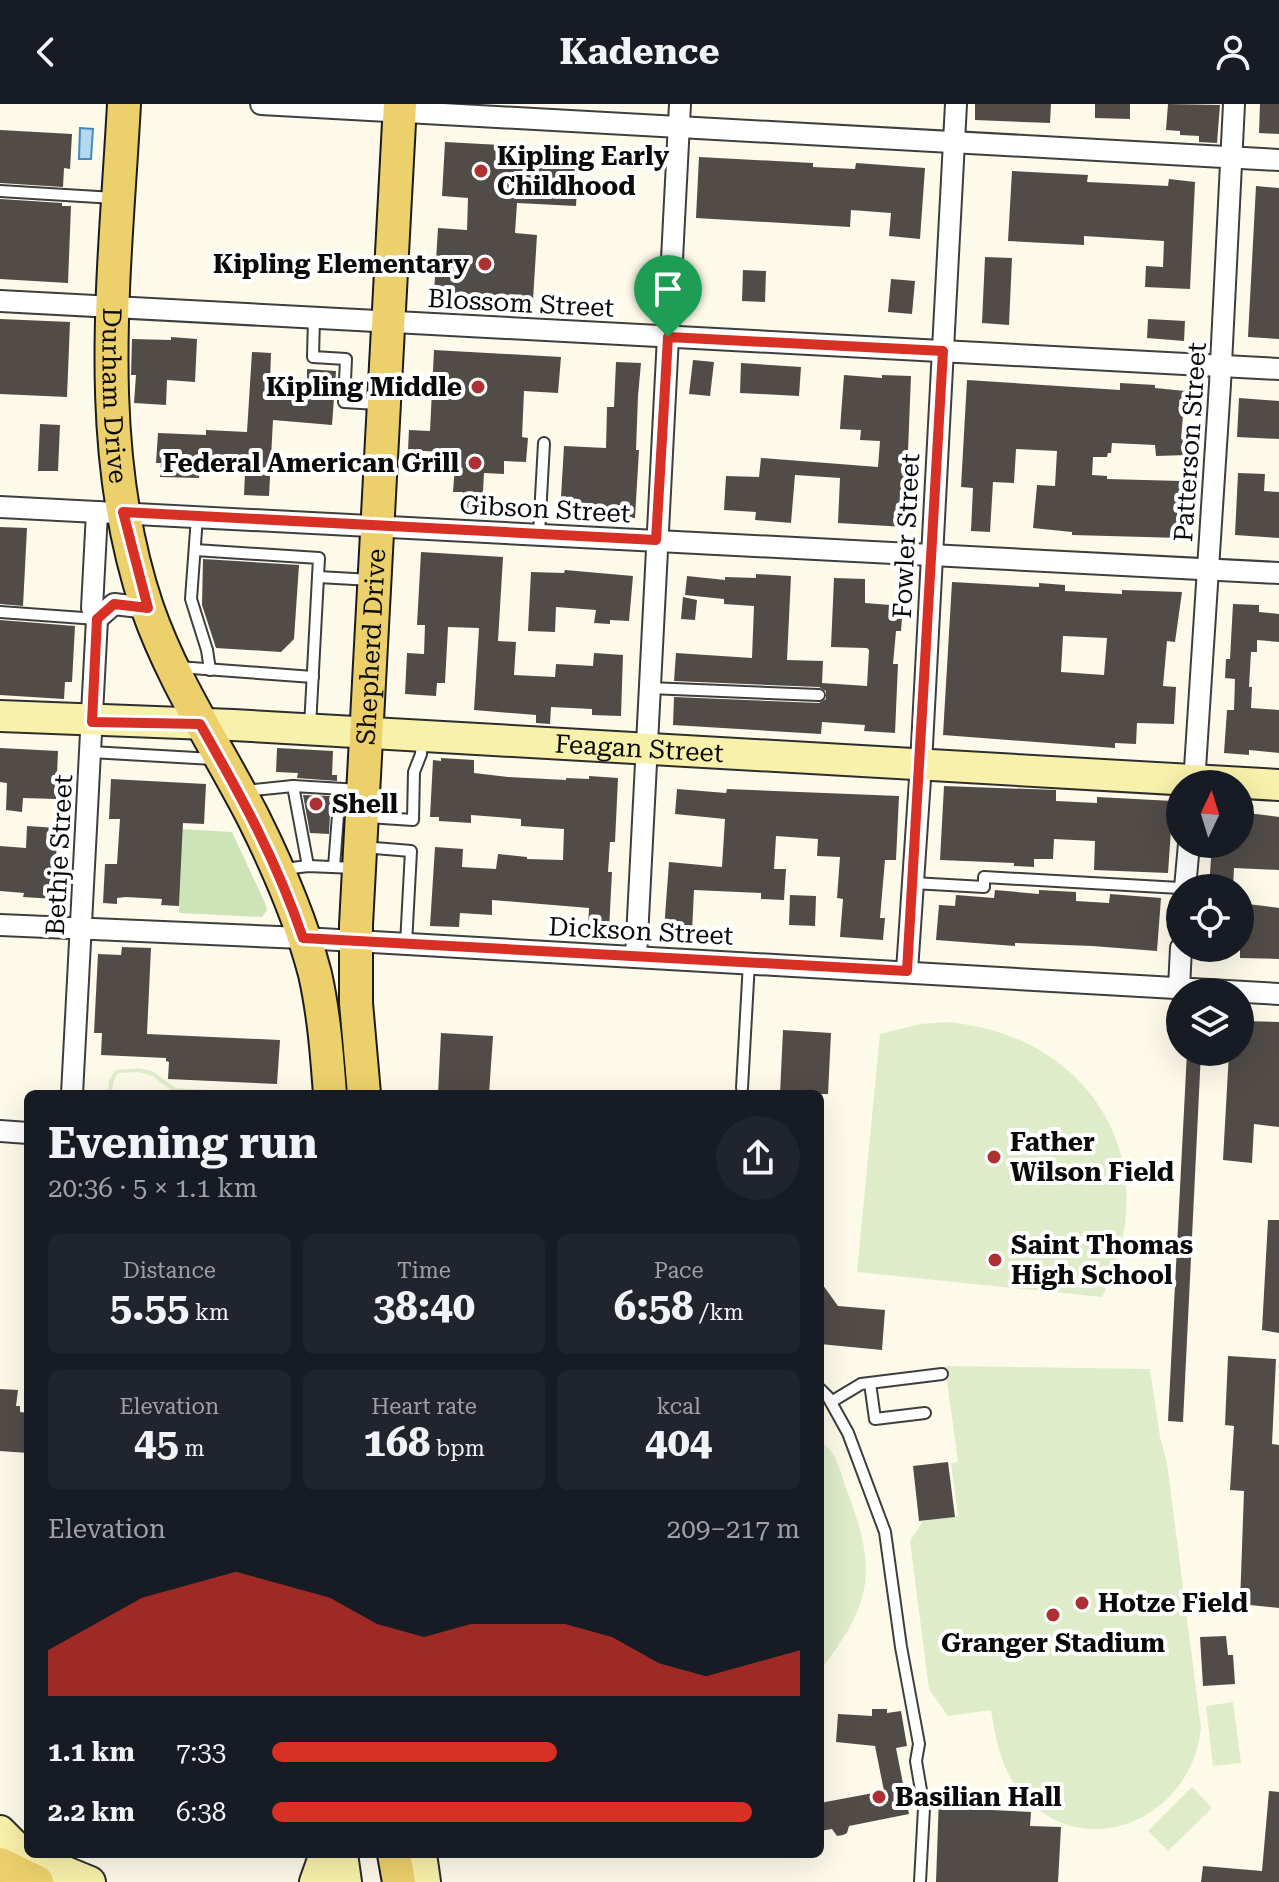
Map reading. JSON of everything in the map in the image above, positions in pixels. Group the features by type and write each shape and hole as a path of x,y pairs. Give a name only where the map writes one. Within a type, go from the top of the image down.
{"main road":[{"name":"Durham Drive","path":"124,104 110,379 114,439 110,512 172,667 200,724 239,792 293,868 303,938"},
{"name":"Shepherd Drive","path":"364,1090 356,1003 353,830 367,733 400,108"},
{"path":"303,938 318,992 330,1090"},
{"path":"372,1858 377,1882"},
{"path":"395,1858 399,1882"}],"street":[{"path":"261,104 400,108 678,128 1279,160"},
{"path":"636,957 680,104"},
{"name":"Fowler Street","path":"907,971 956,104"},
{"name":"Patterson Street","path":"1195,770 1221,366 1234,104"},
{"name":"Blossom Street","path":"0,301 1279,369"},
{"name":"Gibson Street","path":"0,507 1279,573"},
{"name":"Bethje Street","path":"72,1090 97,619 92,608 110,512"},
{"path":"97,619 114,604 148,608"},
{"name":"Feagan Street","path":"0,716 310,729 1166,780"},
{"name":"Feagan Street","path":"1254,784 1279,785"},
{"name":"Dickson Street","path":"0,925 303,938 1166,987"},
{"name":"Dickson Street","path":"1254,992 1279,994"},
{"path":"0,1131 24,1133"},
{"path":"0,1831 15,1861 90,1882"},
{"path":"315,1882 324,1858"},
{"path":"343,1858 346,1882"},
{"path":"422,1858 425,1882"}],"lane":[{"path":"0,191 119,199"},
{"path":"314,318 313,357 346,359 344,402 384,405"},
{"path":"539,534 544,443"},
{"path":"197,517 191,599 210,670"},
{"path":"195,550 319,558 310,729"},
{"path":"318,577 374,580"},
{"path":"0,612 97,619"},
{"path":"172,667 313,677"},
{"path":"649,688 819,695"},
{"path":"293,868 353,830 413,820 414,772 421,754 422,736"},
{"path":"91,752 220,759"},
{"path":"293,786 293,868"},
{"path":"239,792 293,786 353,830 411,851 406,944"},
{"path":"913,883 984,887 984,877 1166,887"},
{"path":"742,1088 749,962"},
{"path":"831,1402 861,1384 942,1374"},
{"path":"870,1383 875,1419 925,1413"},
{"path":"824,1394 848,1433 863,1469 880,1514 889,1551 901,1647 919,1744 916,1761 924,1808 920,1882"}],"green space":[{"path":"183,829 232,832 265,903 267,910 262,917 179,913"},
{"name":"Father Wilson Field","path":"947,1022 998,1032 1042,1052 1078,1080 1104,1115 1121,1155 1127,1200 1121,1248 1102,1297 857,1272 880,1034 920,1024"},
{"path":"140,1068 154,1072 175,1088 212,1090 171,1090 152,1076 139,1072 118,1073 112,1090 108,1090 109,1080 116,1070"},
{"name":"Granger Stadium","path":"945,1366 1150,1369 1167,1463 1201,1728 1193,1760 1178,1787 1157,1808 1131,1822 1104,1829 1075,1827 1047,1816 1022,1794 1009,1775 997,1743 991,1710 948,1716 929,1689 910,1541 923,1521 958,1516 951,1463 958,1462"},
{"path":"824,1444 834,1455 856,1516 866,1563 860,1604 838,1646 824,1665"},
{"path":"1233,1702 1241,1763 1213,1766 1206,1706"},
{"path":"1192,1787 1212,1808 1168,1851 1148,1831"}],"water":[{"path":"80,128 93,129 91,159 79,159"}],"building":[{"path":"975,104 1051,104 1050,123 975,120"},
{"path":"1095,104 1130,104 1130,119 1095,118"},
{"path":"1168,104 1220,105 1217,143 1199,142 1199,136 1180,135 1180,131 1166,130"},
{"path":"1260,104 1279,104 1279,134 1259,133"},
{"path":"0,130 72,134 70,169 64,168 63,187 0,183"},
{"path":"445,142 520,146 520,151 579,154 576,206 517,203 515,233 537,235 533,300 434,293 438,228 467,230 468,198 442,196"},
{"path":"699,157 813,163 813,167 855,169 856,163 925,168 920,239 889,236 891,213 851,210 850,227 696,218"},
{"path":"1012,171 1088,175 1087,182 1168,186 1169,179 1195,182 1190,289 1145,287 1146,266 1163,267 1164,241 1084,236 1084,245 1008,241"},
{"path":"1256,186 1279,188 1279,339 1248,337"},
{"path":"0,199 71,206 68,283 0,279"},
{"path":"985,257 1012,258 1009,325 982,323"},
{"path":"743,270 766,271 765,302 742,301"},
{"path":"891,279 915,281 912,314 888,312"},
{"path":"0,319 70,322 67,397 0,394"},
{"path":"1148,319 1185,321 1184,341 1147,338"},
{"path":"171,337 197,339 195,382 167,380 166,405 134,403 136,375 131,375 132,339 171,340"},
{"path":"434,350 561,357 558,393 524,391 522,437 528,438 526,462 504,461 504,474 484,473 482,509 462,508 463,492 453,492 456,453 408,450 409,430 430,431"},
{"path":"252,352 271,353 270,381 307,382 307,369 336,371 332,425 273,420 269,496 244,495 245,473 200,470 199,478 160,477 161,463 156,463 158,433 206,435 206,430 247,432"},
{"path":"693,360 714,362 710,396 689,394"},
{"path":"616,362 641,363 635,518 560,514 564,446 606,448 607,407 614,407"},
{"path":"741,363 801,367 799,396 740,393"},
{"path":"844,375 882,378 882,375 911,376 905,527 838,523 840,478 795,475 791,523 755,520 756,512 724,510 726,476 759,477 761,458 878,467 880,441 860,440 861,430 840,429"},
{"path":"967,380 1120,390 1120,383 1185,391 1181,439 1188,439 1188,455 1156,456 1155,445 1112,443 1111,453 1107,457 1093,457 1092,475 1107,476 1107,479 1181,481 1181,538 1072,535 1072,532 1033,528 1037,485 1055,486 1057,451 1016,449 1014,483 993,482 990,532 971,531 973,488 961,487"},
{"path":"1239,398 1279,401 1279,439 1237,437"},
{"path":"40,424 60,425 58,471 38,471"},
{"path":"1238,473 1265,474 1264,491 1279,492 1279,538 1235,535"},
{"path":"0,527 27,528 23,606 0,604"},
{"path":"421,552 503,557 498,641 516,642 514,675 555,677 556,664 593,666 594,653 623,655 621,716 592,715 592,709 551,707 550,724 536,723 536,715 474,710 479,628 448,627 445,683 437,683 436,696 405,694 407,653 424,654 425,625 417,625"},
{"path":"203,559 299,565 294,639 281,652 216,648 202,605"},
{"path":"565,570 633,576 629,621 594,623 596,610 556,607 555,632 528,631 531,572 564,573"},
{"path":"756,574 791,576 787,660 823,661 822,683 867,686 869,650 831,647 834,578 865,579 865,603 903,606 901,631 896,631 893,664 898,664 895,733 864,731 865,725 822,722 821,734 673,725 674,697 819,703 826,699 826,691 819,687 674,681 676,653 752,658 754,606 724,604 724,599 685,595 687,576 725,580 725,577 756,578"},
{"path":"952,582 1039,587 1039,583 1065,585 1065,591 1122,594 1122,590 1182,592 1175,642 1167,641 1163,686 1176,687 1174,724 1137,723 1136,744 1115,743 1115,748 943,735","holes":["1063,636 1107,638 1104,675 1061,672"]},
{"path":"683,597 697,600 695,620 681,619"},
{"path":"1233,604 1259,605 1259,612 1279,614 1279,642 1257,640 1257,652 1251,652 1249,687 1252,687 1251,708 1279,710 1279,753 1249,750 1249,755 1224,753 1227,710 1234,710 1235,679 1225,678 1226,659 1230,659"},
{"path":"0,620 75,626 72,682 65,682 64,699 0,695"},
{"path":"0,748 58,751 56,799 23,798 22,812 6,810 7,783 0,782"},
{"path":"277,748 333,751 332,775 337,775 337,781 297,778 298,773 276,772"},
{"path":"441,758 474,760 474,773 508,777 566,780 589,779 589,776 618,778 615,842 610,842 608,872 612,872 609,930 588,929 589,908 492,900 492,915 460,913 459,927 430,926 435,847 463,849 462,867 496,869 498,854 563,860 564,829 521,826 521,819 471,815 471,823 439,821 439,817 430,817 433,760 441,761"},
{"path":"111,779 206,784 204,824 183,823 179,906 161,905 162,899 126,897 117,898 117,904 103,903 105,864 117,864 120,819 109,819"},
{"path":"944,786 1056,790 1056,801 1097,803 1097,797 1166,801 1168,873 1094,870 1095,841 1054,839 1053,859 1034,859 1034,867 1014,866 1014,863 940,860"},
{"path":"677,789 726,793 727,789 899,796 896,860 885,860 880,918 885,918 883,940 840,937 843,899 837,898 840,857 817,856 818,839 776,836 774,869 786,869 784,900 761,899 761,893 694,890 692,932 664,930 669,862 722,867 725,819 675,814"},
{"path":"303,795 331,796 329,834 310,833"},
{"path":"1254,814 1279,817 1279,870 1234,868 1234,874 1210,874 1211,858 1254,858"},
{"path":"27,826 57,828 55,899 23,897 24,893 0,891 0,846 26,848"},
{"path":"995,890 1039,894 1039,890 1076,892 1076,901 1109,903 1110,894 1161,898 1157,951 936,940 939,905 955,906 956,895 994,898"},
{"path":"790,895 816,896 815,926 789,925"},
{"path":"1254,905 1279,908 1279,959 1254,958"},
{"path":"122,947 151,948 147,1034 280,1040 277,1084 168,1079 169,1062 166,1058 101,1055 102,1033 94,1033 98,954 121,955"},
{"path":"1254,1021 1279,1022 1279,1127 1254,1124 1252,1163 1223,1160 1228,1066 1254,1066"},
{"path":"783,1030 831,1033 828,1094 824,1094 824,1090 780,1090"},
{"path":"441,1033 493,1036 489,1090 438,1090"},
{"path":"1186,1066 1200,1066 1183,1422 1168,1421"},
{"path":"1268,1220 1279,1220 1279,1333 1262,1330"},
{"path":"824,1287 838,1306 885,1310 882,1350 824,1344"},
{"path":"1228,1356 1276,1359 1272,1444 1279,1445 1279,1608 1240,1604 1244,1491 1230,1490 1234,1426 1225,1425"},
{"path":"0,1389 18,1390 16,1406 20,1406 20,1412 24,1412 24,1453 0,1451"},
{"path":"948,1462 955,1517 919,1521 913,1466"},
{"path":"1226,1636 1228,1655 1233,1655 1235,1684 1203,1686 1200,1637"},
{"path":"872,1709 887,1709 887,1713 901,1711 907,1746 896,1748 909,1814 849,1826 847,1833 837,1836 832,1829 824,1830 824,1802 884,1791 875,1746 836,1742 838,1714 872,1716"},
{"path":"1269,1791 1279,1792 1279,1882 1201,1882 1203,1866 1262,1871"},
{"path":"939,1796 970,1798 969,1809 1031,1812 1030,1826 1061,1827 1058,1882 936,1882"}],"place":[{"name":"Kipling Early Childhood","path":"481,171"},
{"name":"Kipling Elementary","path":"485,264"},
{"name":"Kipling Middle","path":"478,387"},
{"name":"Federal American Grill","path":"475,463"},
{"name":"Shell","path":"316,804"},
{"name":"Father Wilson Field","path":"994,1157"},
{"name":"Saint Thomas High School","path":"995,1260"},
{"name":"Hotze Field","path":"1082,1603"},
{"name":"Granger Stadium","path":"1053,1615"},
{"name":"Basilian Hall","path":"879,1797"}],"route":[{"path":"668,337 943,351 907,971 303,938 278,870 200,724 92,722 97,619 114,604 148,608 123,512 656,540 668,337"}]}
